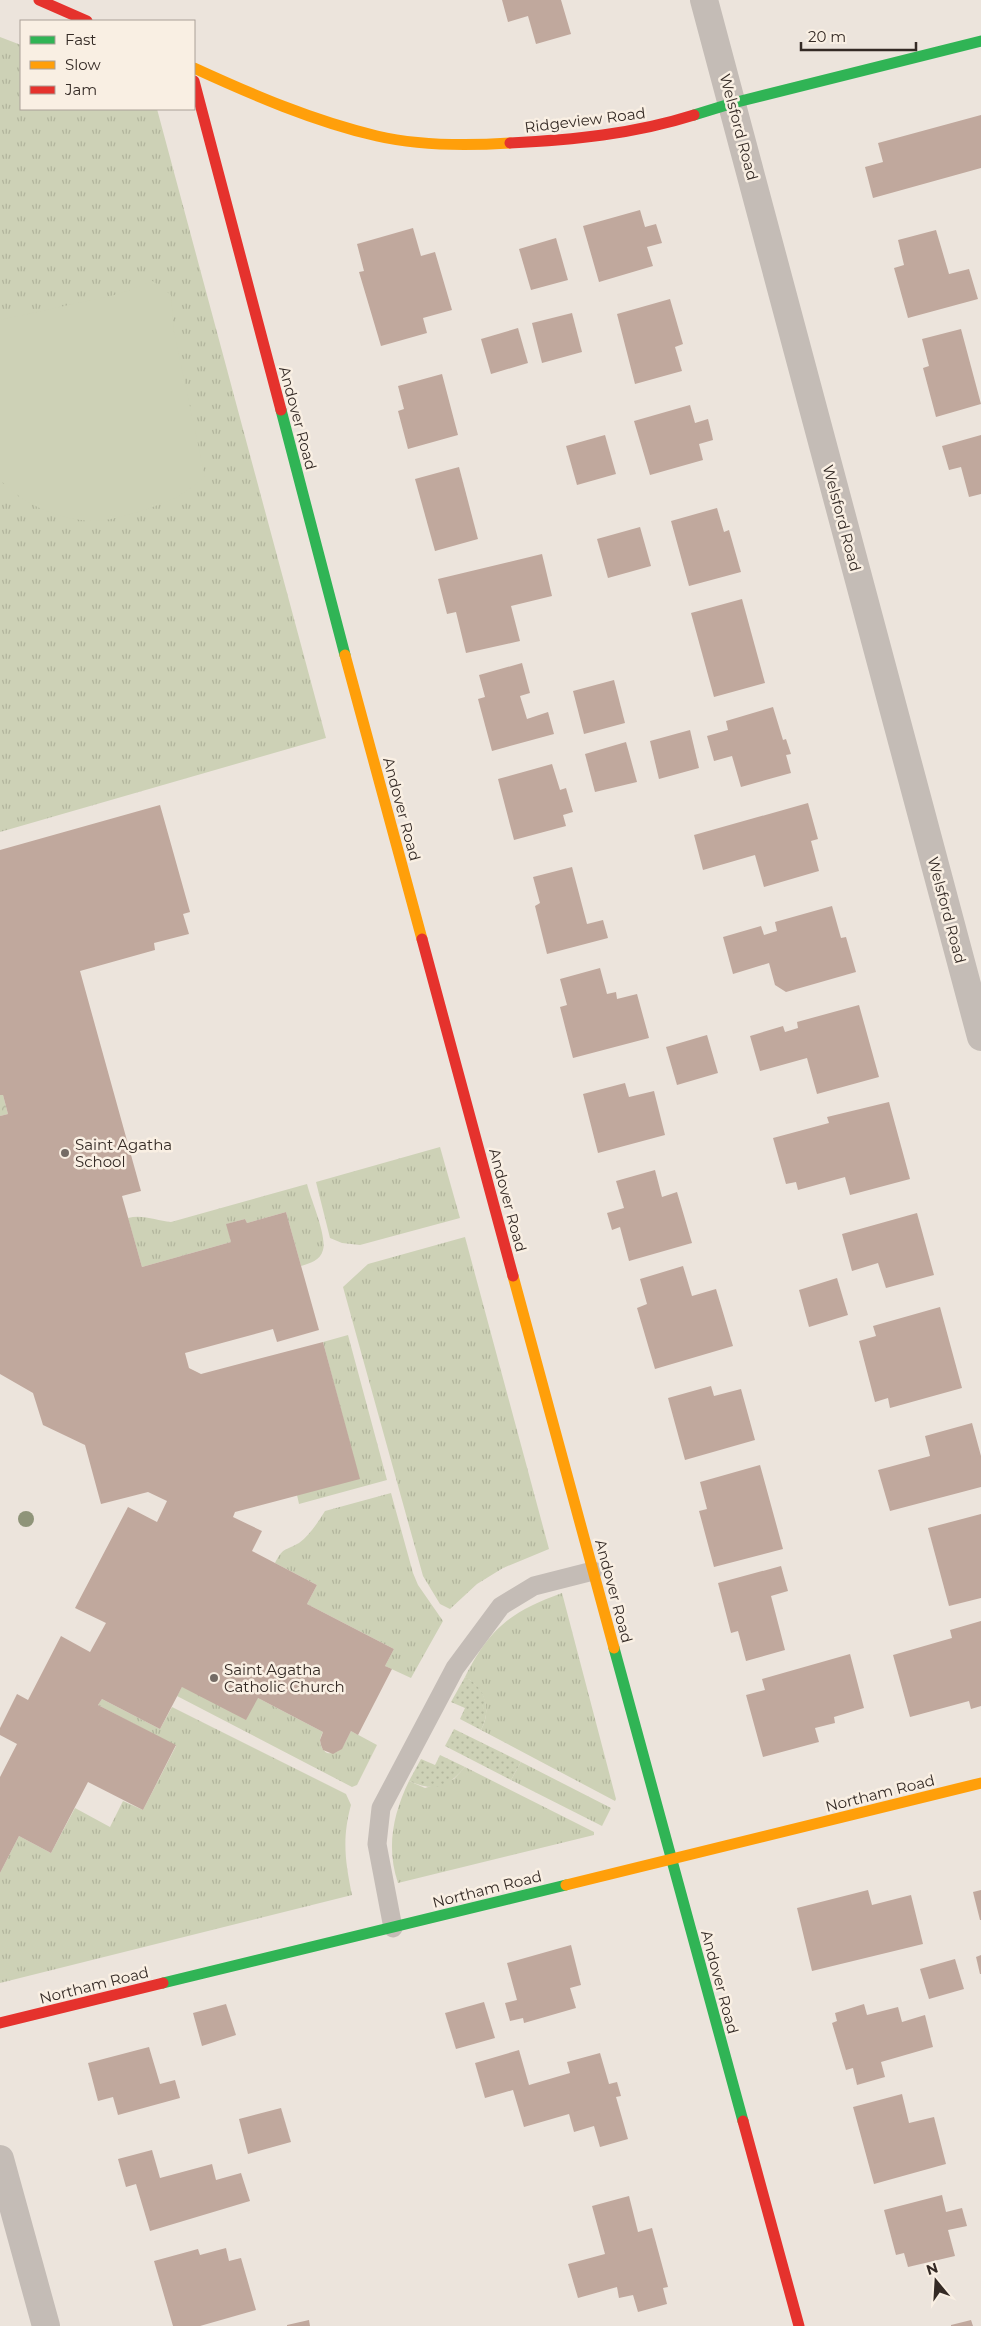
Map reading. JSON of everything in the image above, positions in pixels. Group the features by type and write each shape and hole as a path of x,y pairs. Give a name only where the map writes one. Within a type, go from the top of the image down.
{"street":[{"path":"39,0 85,20"},
{"name":"Welsford Road","path":"704,0 981,1037"},
{"name":"Ridgeview Road","path":"195,68 271,102 377,136 424,143 467,146 568,140 660,126 733,103 981,40"},
{"name":"Andover Road","path":"195,85 372,756 798,2326"},
{"name":"Northam Road","path":"0,2023 981,1783"},
{"path":"0,2159 46,2326"}],"lane":[{"path":"393,1928 376,1844 381,1808 456,1668 501,1606 534,1586 593,1570"}],"green space":[{"path":"0,37 20,45 20,110 157,110 326,738 0,832"},
{"path":"153,281 171,295 174,332 205,477 169,501 135,513 101,521 67,518 42,509 19,496 0,480 0,320 119,294"},
{"path":"0,1095 3,1095 8,1114 0,1116"},
{"path":"440,1147 460,1218 360,1245 342,1243 330,1238 316,1182"},
{"path":"307,1184 321,1227 324,1244 322,1254 314,1261 301,1266 286,1212 247,1223 245,1219 227,1224 231,1242 142,1267 128,1218 145,1217 171,1222"},
{"path":"465,1237 549,1549 503,1568 477,1584 450,1609 440,1604 423,1576 343,1287 368,1264"},
{"path":"348,1335 387,1480 299,1504 297,1495 359,1478 323,1342"},
{"path":"391,1493 413,1573 418,1585 443,1621 411,1678 385,1666 394,1649 307,1604 317,1585 275,1563 282,1552 299,1543 307,1536 325,1511"},
{"path":"562,1593 615,1801 481,1730 486,1715 485,1700 477,1687 465,1677 483,1646 503,1624 528,1607"},
{"path":"465,1677 478,1687 485,1700 486,1715 481,1730 460,1719 465,1708 451,1702"},
{"path":"182,1687 258,1698 323,1732 320,1744 327,1753 340,1750 351,1731 377,1745 357,1785 352,1787 177,1696"},
{"path":"102,1699 160,1729 172,1707 346,1794 351,1805 346,1828 346,1850 352,1895 0,1983 0,1873 19,1836 51,1853 75,1808 110,1827 123,1801 143,1810 176,1746 98,1705"},
{"path":"454,1729 521,1762 511,1780 445,1746"},
{"path":"440,1755 465,1767 452,1780 440,1786 426,1786 409,1781 421,1759 435,1765"},
{"path":"521,1762 611,1808 602,1826 511,1780"},
{"path":"465,1767 594,1832 594,1835 398,1883 392,1857 393,1831 403,1793 409,1781 425,1788 454,1779"}],"building":[{"path":"502,0 561,0 571,34 536,44 528,16 508,22"},
{"path":"981,115 981,168 873,198 865,167 883,162 878,143"},
{"path":"640,210 645,227 656,224 662,243 647,247 653,266 599,282 583,226"},
{"path":"413,228 421,256 435,252 452,310 423,318 427,333 381,346 359,272 364,271 357,244"},
{"path":"936,230 949,274 969,269 978,299 908,318 894,268 904,265 898,240"},
{"path":"556,238 568,280 531,290 519,249"},
{"path":"670,299 683,344 675,347 682,371 635,384 617,314"},
{"path":"572,313 582,352 542,363 532,323"},
{"path":"518,328 528,363 491,374 481,339"},
{"path":"961,329 981,404 936,417 923,368 929,366 922,339"},
{"path":"442,374 458,435 408,449 398,411 404,409 398,386"},
{"path":"690,405 695,423 708,419 712,435 713,440 699,444 703,460 650,475 634,421"},
{"path":"605,435 616,474 577,485 566,446"},
{"path":"981,435 981,494 969,497 961,467 949,470 942,446"},
{"path":"459,467 478,539 435,551 415,479"},
{"path":"717,508 724,532 729,530 741,572 689,586 671,521"},
{"path":"640,527 651,566 608,578 597,539"},
{"path":"542,554 552,596 511,606 520,641 466,653 456,612 447,614 438,579"},
{"path":"742,599 765,683 714,697 691,613"},
{"path":"522,663 530,693 520,696 527,719 548,712 554,734 492,751 478,699 485,697 479,675"},
{"path":"614,680 625,723 584,734 573,691"},
{"path":"773,707 783,740 786,739 791,754 786,755 791,773 741,787 732,756 714,761 707,736 728,730 726,721"},
{"path":"690,730 699,768 659,779 650,741"},
{"path":"626,742 637,782 595,792 585,754"},
{"path":"552,764 560,790 566,788 573,812 563,815 566,826 514,840 498,779"},
{"path":"808,803 818,839 811,841 819,871 764,887 755,855 703,870 694,835"},
{"name":"Saint Agatha School","path":"160,805 190,912 183,914 189,934 154,943 155,950 80,971 141,1191 122,1196 142,1267 231,1242 226,1224 245,1219 247,1223 286,1212 319,1330 277,1342 273,1329 185,1353 189,1368 201,1374 323,1342 360,1479 235,1512 233,1517 262,1531 252,1551 317,1585 307,1604 394,1649 385,1666 392,1669 358,1735 351,1731 342,1749 333,1754 323,1750 320,1740 323,1732 258,1698 246,1720 182,1687 160,1729 102,1699 98,1705 176,1745 143,1810 88,1782 51,1853 19,1836 0,1873 0,1777 17,1744 0,1735 0,1728 17,1694 28,1700 61,1636 90,1652 106,1623 75,1608 128,1507 157,1522 167,1501 148,1492 101,1504 85,1445 43,1425 33,1393 0,1374 0,1116 8,1114 3,1095 0,1095 0,850"},
{"path":"572,867 587,924 603,920 608,938 547,954 535,906 540,903 533,877"},
{"path":"832,906 841,938 846,937 856,972 786,992 775,985 769,963 733,974 723,937 761,926 764,935 777,931 775,922"},
{"path":"600,968 607,994 616,992 617,999 637,994 649,1038 573,1058 560,1007 567,1005 560,979"},
{"path":"859,1005 879,1077 817,1094 807,1058 760,1071 750,1036 783,1026 785,1032 798,1028 797,1022"},
{"path":"707,1035 718,1073 677,1085 666,1047"},
{"path":"625,1083 629,1097 654,1091 665,1135 598,1153 583,1094"},
{"path":"889,1102 910,1179 850,1195 845,1177 798,1190 796,1182 786,1184 773,1138 829,1123 827,1117"},
{"path":"655,1170 662,1197 677,1192 692,1243 629,1261 620,1227 612,1230 607,1213 624,1208 616,1181"},
{"path":"917,1213 934,1275 886,1288 878,1263 852,1271 842,1234"},
{"path":"683,1266 692,1296 716,1289 733,1346 655,1369 637,1308 647,1304 640,1279"},
{"path":"837,1278 848,1315 809,1327 799,1290"},
{"path":"940,1307 962,1388 890,1408 888,1398 875,1402 859,1341 876,1336 873,1326"},
{"path":"711,1386 714,1396 741,1389 755,1440 685,1460 668,1398"},
{"path":"972,1423 981,1456 981,1487 890,1511 878,1470 930,1456 925,1436"},
{"path":"760,1465 783,1549 714,1567 699,1511 707,1509 700,1482"},
{"path":"981,1514 981,1598 949,1606 928,1528"},
{"path":"781,1566 788,1591 771,1596 785,1650 746,1661 738,1631 731,1633 718,1583"},
{"path":"981,1621 981,1706 971,1709 969,1701 910,1717 893,1655 952,1638 950,1630"},
{"path":"850,1654 864,1708 834,1717 835,1723 815,1728 819,1742 763,1757 746,1695 765,1690 762,1679"},
{"path":"868,1890 872,1905 911,1895 923,1944 812,1971 797,1908"},
{"path":"981,1890 981,1920 980,1920 973,1892"},
{"path":"571,1945 581,1985 570,1988 576,2008 524,2023 523,2018 510,2021 505,2003 517,2000 507,1963"},
{"path":"981,1955 981,1974 980,1974 976,1957"},
{"path":"955,1959 964,1989 929,1999 920,1969"},
{"path":"484,2002 495,2038 456,2049 445,2013"},
{"path":"226,2004 236,2035 202,2046 193,2013"},
{"path":"864,2004 867,2015 898,2007 902,2022 925,2015 933,2047 881,2062 885,2077 857,2085 853,2068 846,2070 832,2023 837,2021 835,2013"},
{"path":"149,2047 160,2084 175,2080 180,2098 118,2115 113,2097 98,2101 88,2063"},
{"path":"519,2050 529,2085 570,2073 567,2062 600,2053 609,2084 617,2082 621,2096 616,2097 628,2139 600,2147 594,2126 574,2132 569,2114 524,2127 513,2090 485,2098 475,2063"},
{"path":"902,2094 909,2123 934,2117 946,2164 874,2184 853,2107"},
{"path":"281,2108 291,2142 248,2154 239,2119"},
{"path":"152,2150 160,2178 212,2164 216,2180 241,2173 250,2201 150,2231 136,2184 126,2187 118,2159"},
{"path":"942,2195 946,2212 962,2208 967,2226 948,2230 955,2256 908,2267 904,2253 896,2255 884,2210"},
{"path":"629,2196 638,2232 652,2228 668,2287 663,2288 667,2304 638,2312 633,2295 619,2298 617,2287 578,2298 568,2264 605,2254 592,2206"},
{"path":"226,2248 229,2261 241,2258 256,2310 200,2326 173,2326 154,2261 198,2249 200,2255"},
{"path":"309,2320 310,2326 287,2326 287,2325"},
{"path":"971,2320 973,2326 951,2326 951,2325"}],"traffic: fast":[{"path":"694,115 733,103 981,41"},
{"path":"281,410 345,655"},
{"path":"614,1648 743,2121"},
{"path":"163,1983 566,1885"}],"traffic: slow":[{"path":"195,68 307,115 377,136 410,142 443,144 510,143"},
{"path":"345,655 422,939"},
{"path":"513,1276 614,1648"},
{"path":"566,1885 981,1783"}],"traffic: jam":[{"path":"39,0 85,20"},
{"path":"195,85 281,410"},
{"path":"510,143 603,135 649,127 694,115"},
{"path":"422,939 513,1276"},
{"path":"0,2023 163,1983"},
{"path":"743,2121 799,2326"}],"place":[{"name":"Saint Agatha School","path":"65,1153"},
{"name":"Saint Agatha Catholic Church","path":"214,1678"}]}
